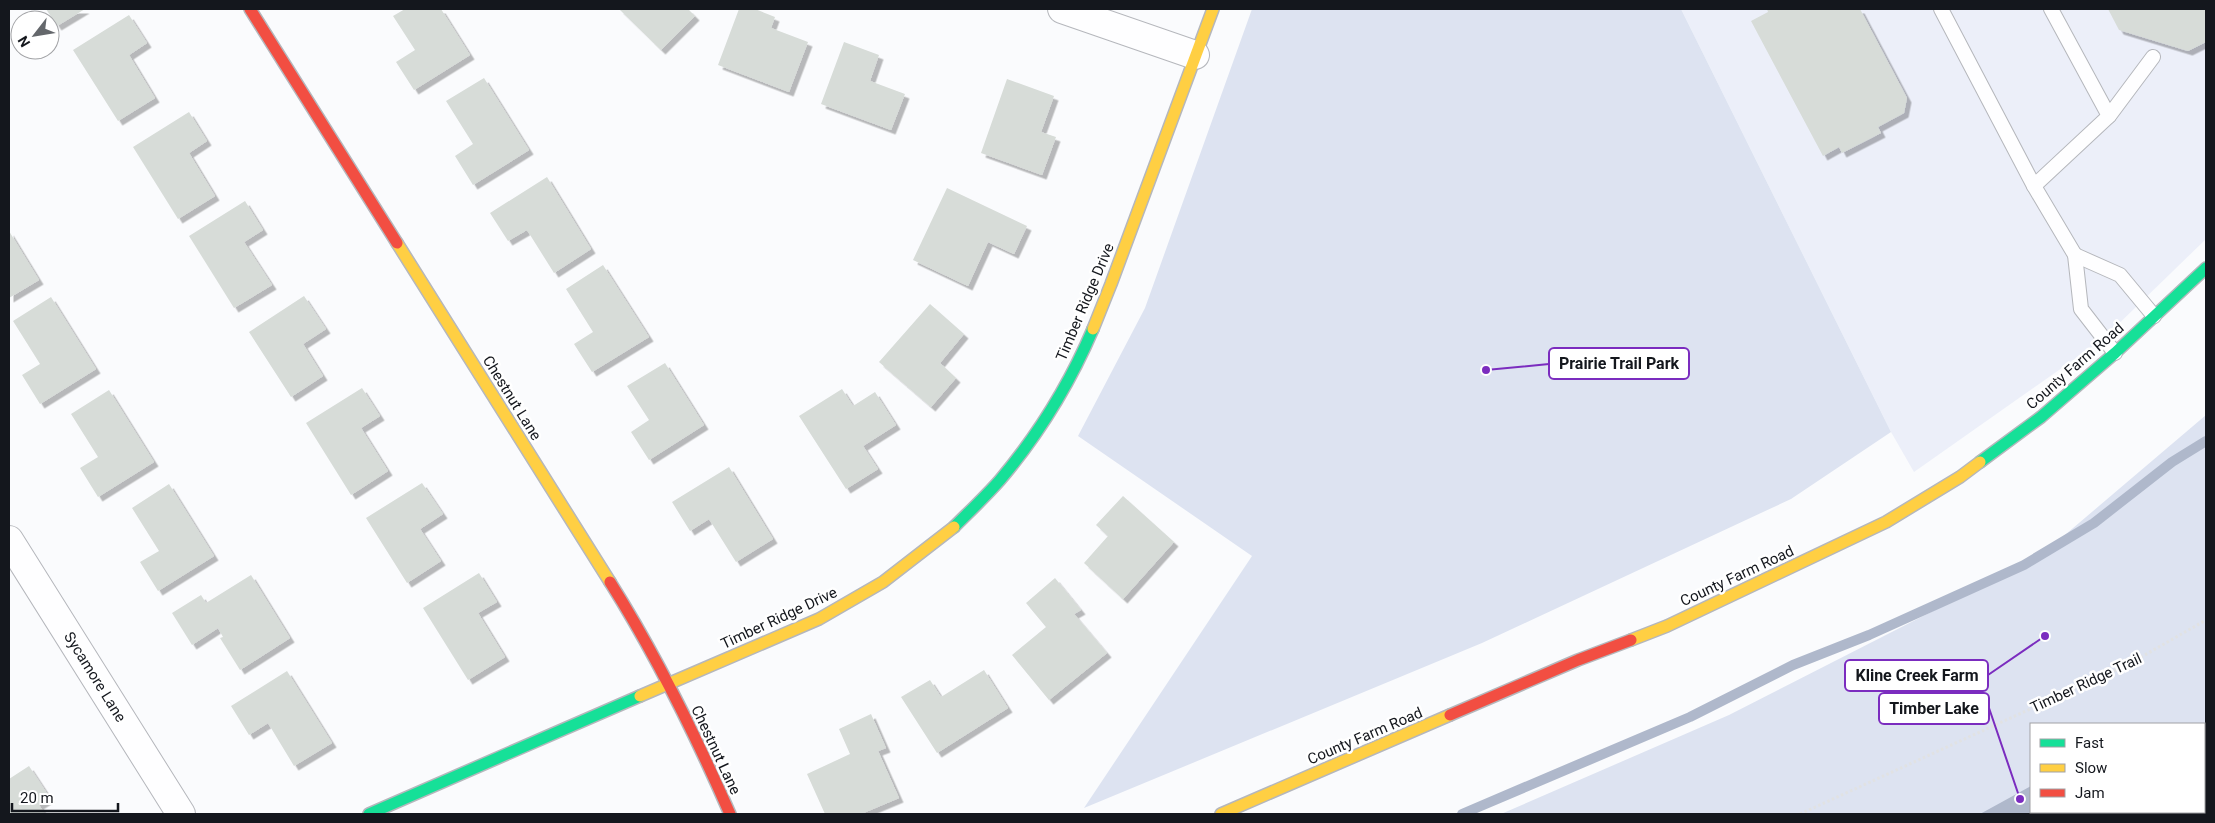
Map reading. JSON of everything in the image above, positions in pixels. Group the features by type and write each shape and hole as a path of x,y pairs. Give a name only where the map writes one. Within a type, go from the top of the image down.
{"street":[{"name":"Chestnut Lane","path":"250,9 636,623 704,755 730,814"},
{"path":"1062,9 1195,55"},
{"name":"Timber Ridge Drive","path":"369,814 819,619 883,582 949,532 1000,480 1044,422 1082,354 1111,284 1213,9"},
{"name":"County Farm Road","path":"1221,814 1578,660 1667,626 1886,522 1960,477 2041,417 2115,353 2206,268"},
{"name":"Sycamore Lane","path":"9,540 180,814"}],"lane":[{"path":"1941,9 2034,186 2075,255 2081,309 2115,353"},
{"path":"2050,9 2109,116"},
{"path":"2034,186 2109,116 2152,57"},
{"path":"2075,255 2120,276 2154,316"}],"path":[{"name":"Timber Ridge Trail","path":"1800,814 2129,664 2206,620"}],"shaded area":[{"path":"1252,9 1681,9 1891,432 1791,499 1482,643 1084,808 1252,556 1078,436 1145,308"},
{"path":"1681,9 2206,9 2206,239 2103,339 1914,472 1891,432"},
{"path":"2206,415 2206,814 1501,814 1729,715 2039,557"}],"water":[{"path":"2205,770 2206,772 2206,814 1980,814 2030,787 2030,813 2205,813"}],"building":[{"path":"85,9 60,24 60,10 47,10"},
{"path":"405,9 441,9 470,55 414,90 396,62 415,50 393,16"},
{"path":"619,9 688,9 695,16 661,50"},
{"path":"739,9 755,9 775,17 771,28 808,42 789,92 718,65"},
{"path":"1767,9 1860,9 1907,98 1904,113 1878,127 1881,133 1842,153 1839,147 1823,156 1751,21 1768,12"},
{"path":"2108,9 2206,9 2206,42 2188,51 2119,30"},
{"path":"129,15 147,43 129,55 155,98 118,121 73,50"},
{"path":"844,42 879,55 870,81 905,94 891,130 821,104"},
{"path":"484,78 529,150 473,185 455,156 473,144 446,101"},
{"path":"1007,79 1054,96 1041,132 1056,137 1042,175 981,153"},
{"path":"189,112 207,141 189,153 215,196 178,219 133,147"},
{"path":"547,177 591,249 554,273 527,230 508,241 490,213"},
{"path":"947,188 1027,226 1014,254 988,242 968,286 913,260"},
{"path":"245,201 263,230 244,242 272,285 234,308 189,236"},
{"path":"9,231 39,280 9,298"},
{"path":"603,265 649,337 592,372 574,344 593,332 566,289"},
{"path":"304,296 326,329 303,344 323,376 291,397 249,332"},
{"path":"51,297 96,369 40,404 22,375 40,364 13,321"},
{"path":"930,304 964,334 940,363 956,378 931,407 879,362"},
{"path":"665,363 704,425 649,460 631,432 649,420 627,386"},
{"path":"362,388 380,416 361,428 388,471 351,495 306,423"},
{"path":"842,389 853,406 875,392 896,425 863,446 878,469 846,489 799,416"},
{"path":"109,390 154,462 98,497 80,468 98,457 71,414"},
{"path":"729,467 773,539 736,562 709,519 690,531 672,502"},
{"path":"422,483 443,514 420,529 441,561 407,583 366,518"},
{"path":"169,484 214,556 158,591 140,562 159,551 132,508"},
{"path":"1123,496 1174,542 1123,599 1084,563 1108,536 1096,525"},
{"path":"479,573 497,602 478,613 505,657 468,680 423,608"},
{"path":"251,575 290,638 240,670 220,638 223,637 218,628 192,645 172,613 201,595 206,603"},
{"path":"1055,578 1081,610 1074,614 1107,653 1049,700 1012,655 1046,627 1026,603"},
{"path":"984,670 1008,708 937,753 901,697 930,680 941,697"},
{"path":"287,671 332,743 294,766 268,723 249,735 231,706"},
{"path":"871,714 886,748 878,751 899,798 861,814 825,814 807,774 850,754 839,729"},
{"path":"29,766 50,798 39,805 45,814 9,814 9,779"}],"waterway":[{"path":"1462,814 1690,717 1793,665 1869,635 2024,565 2094,523 2172,462 2206,441"}],"traffic: fast":[{"path":"1980,462 2041,417 2115,353 2206,268"},
{"path":"954,527 1000,480 1040,427 1074,369 1093,329"},
{"path":"369,814 640,696"}],"traffic: slow":[{"path":"1093,329 1213,9"},
{"path":"397,243 610,582"},
{"path":"1631,640 1667,626 1886,522 1960,477 1980,462"},
{"path":"640,696 819,619 883,582 954,527"},
{"path":"1221,814 1450,715"}],"traffic: jam":[{"path":"250,9 397,243"},
{"path":"610,582 674,695 730,814"},
{"path":"1450,715 1578,660 1631,640"}],"place":[{"name":"Prairie Trail Park","path":"1486,370"},
{"name":"Kline Creek Farm","path":"2045,636"},
{"name":"Timber Lake","path":"2020,799"}]}
